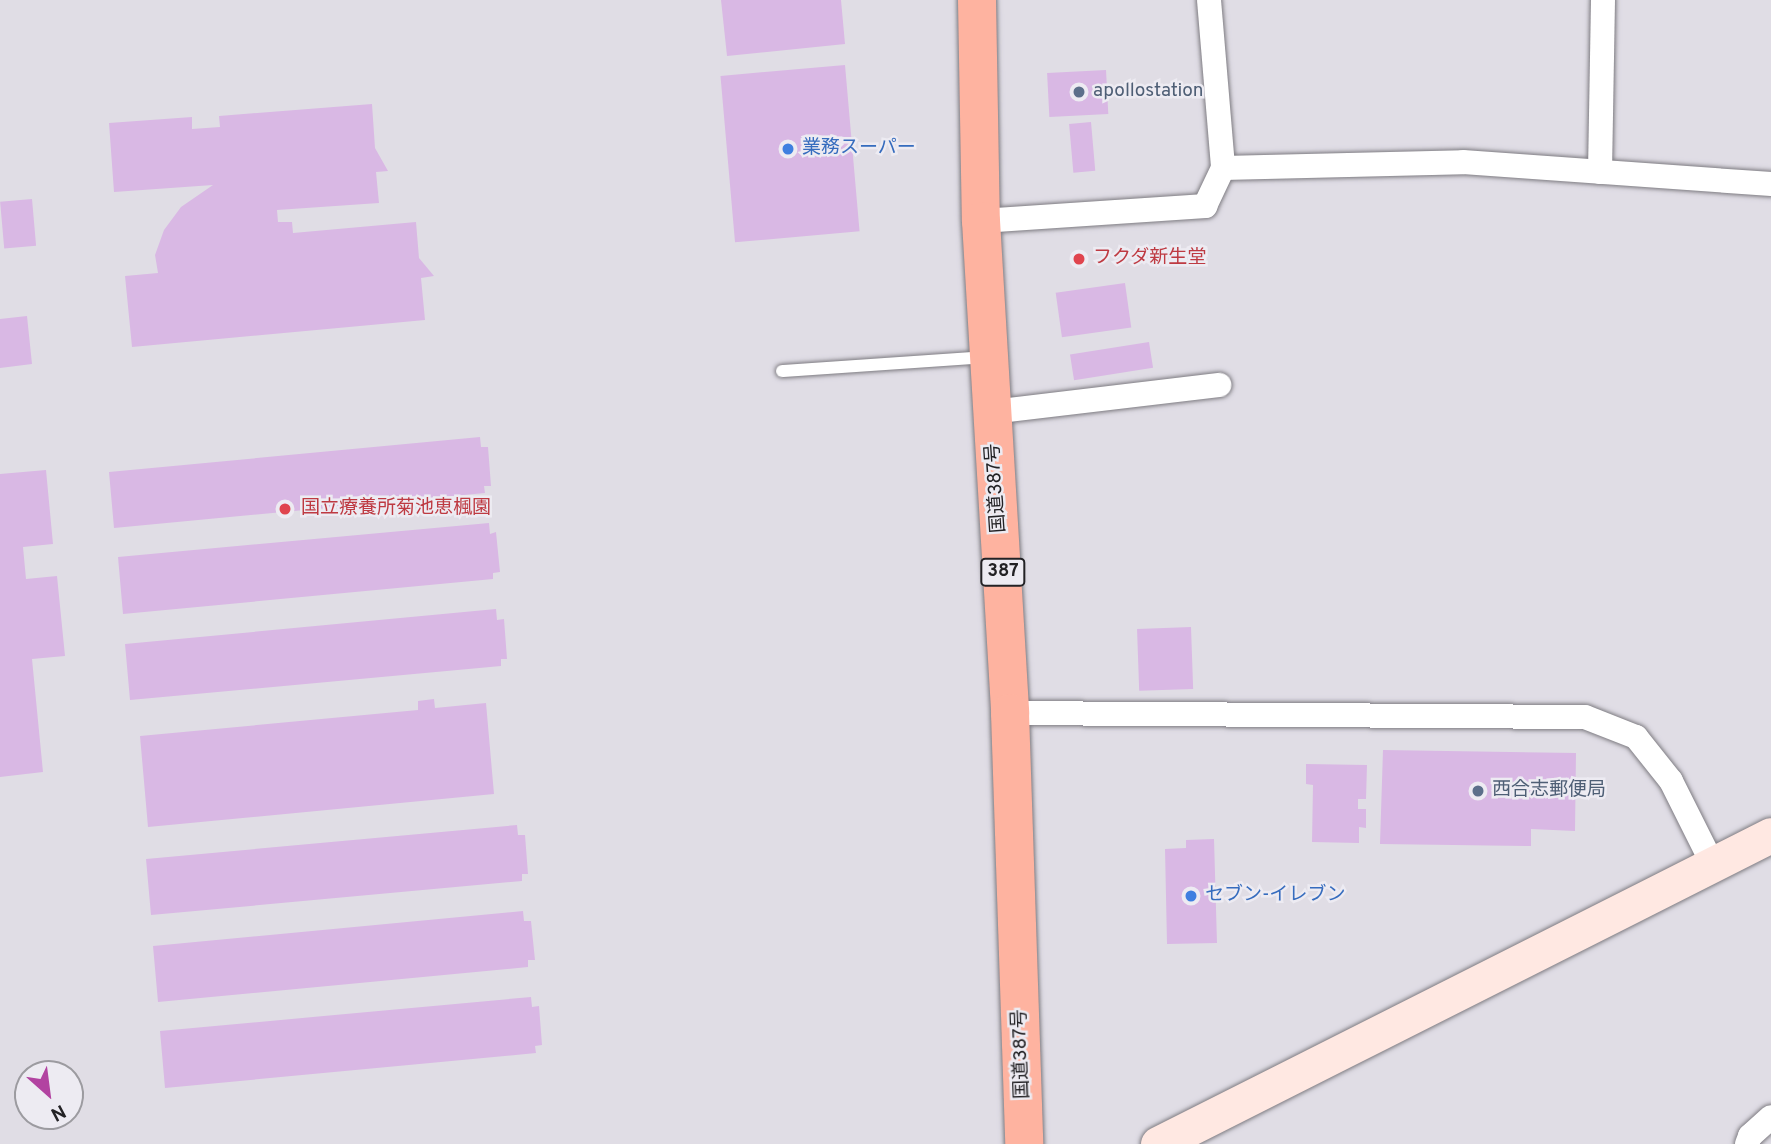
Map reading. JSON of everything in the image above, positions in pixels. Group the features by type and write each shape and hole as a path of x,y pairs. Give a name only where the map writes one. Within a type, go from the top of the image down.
{"highway":[{"name":"国道387号","path":"978,0 981,221 1010,713 1024,1144"}],"street":[{"path":"981,221 1205,206 1223,168 1209,0"},
{"path":"1600,172 1604,0"},
{"path":"1223,168 1463,162 1771,184"},
{"path":"992,412 1219,385"},
{"path":"1010,713 1585,717 1636,737 1671,781 1713,865"},
{"path":"1158,1144 1193,1135 1771,835"},
{"path":"1747,1144 1750,1136 1771,1117"}],"lane":[{"path":"782,371 989,357"}],"building":[{"path":"721,0 841,0 845,44 727,56"},
{"path":"845,65 860,231 735,242 720,76"},
{"path":"1106,70 1108,114 1049,117 1047,73"},
{"path":"372,104 375,148 388,171 376,172 379,203 277,210 278,222 292,222 293,233 416,222 419,258 434,276 421,278 425,320 132,347 125,276 158,273 155,255 164,230 181,207 213,185 114,192 109,123 192,117 192,129 220,127 219,116"},
{"path":"1091,122 1095,171 1073,173 1069,124"},
{"path":"32,199 36,246 4,249 0,202"},
{"path":"1125,283 1131,328 1062,337 1056,293"},
{"path":"27,316 32,364 0,368 0,319"},
{"path":"1149,342 1153,368 1074,380 1070,355"},
{"path":"480,437 481,447 488,447 491,486 484,486 485,493 114,528 109,472"},
{"path":"46,470 53,544 23,547 26,579 57,576 65,656 32,659 43,772 0,777 0,474"},
{"path":"489,523 490,534 496,532 500,572 493,573 493,579 123,614 118,557"},
{"path":"496,609 497,620 504,619 507,659 501,659 501,666 130,700 125,644"},
{"path":"1191,627 1193,689 1139,691 1137,629"},
{"path":"434,699 435,708 486,703 494,794 148,827 140,736 418,710 418,701"},
{"name":"西合志郵便局","path":"1383,750 1576,753 1575,831 1531,829 1531,846 1380,844"},
{"path":"1306,764 1367,765 1366,799 1358,799 1358,809 1366,809 1366,828 1359,827 1359,843 1312,842 1313,785 1306,784"},
{"path":"517,825 518,835 525,835 528,874 522,874 522,881 151,915 146,859"},
{"path":"1214,839 1217,943 1167,944 1165,849 1186,848 1186,840"},
{"path":"523,911 524,921 531,921 535,960 528,960 528,967 158,1002 153,946"},
{"path":"531,997 532,1007 539,1006 542,1045 535,1046 536,1053 165,1088 160,1031"}],"place":[{"name":"apollostation","path":"1079,92"},
{"name":"業務スーパー","path":"788,149"},
{"name":"フクダ新生堂","path":"1079,259"},
{"name":"国立療養所菊池恵楓園","path":"285,509"},
{"name":"西合志郵便局","path":"1478,791"},
{"name":"セブン-イレブン","path":"1191,896"}]}
